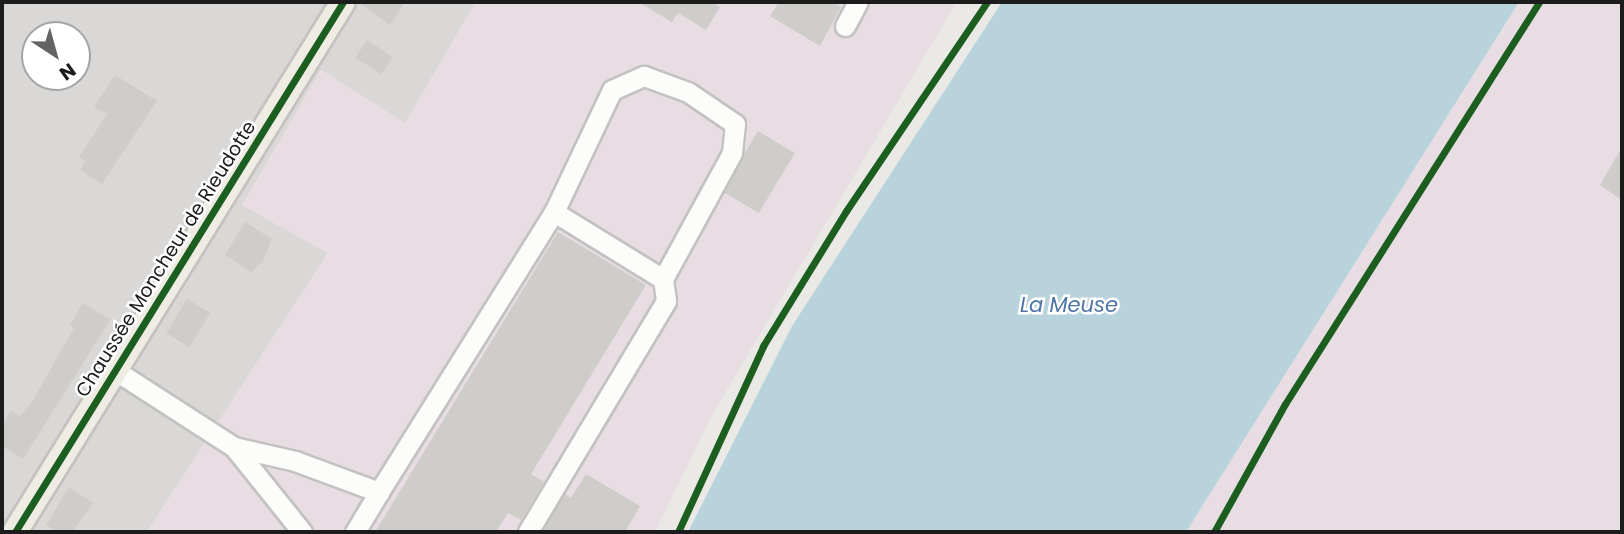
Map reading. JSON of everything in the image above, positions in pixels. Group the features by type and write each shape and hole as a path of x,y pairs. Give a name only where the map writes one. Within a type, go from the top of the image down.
{"main road":[{"name":"Chaussée Moncheur de Rieudotte","path":"15,532 344,2"}],"street":[{"path":"845,26 858,2"},
{"path":"355,532 554,212 612,90 644,76 688,92 735,124 732,153 663,279 666,301 528,532"},
{"path":"554,212 663,279"},
{"path":"116,371 234,447 302,532"},
{"path":"234,447 295,461 379,492"}],"shaded area":[{"path":"2,2 476,2 405,123 321,70 242,205 328,253 147,532 2,532"},
{"path":"476,2 957,2 715,410 655,532 147,532 328,253 242,205 321,70 405,123"},
{"path":"1519,2 1622,2 1622,532 1186,532"}],"water":[{"name":"La Meuse","path":"1002,2 1519,2 1186,532 688,532 792,326"}],"building":[{"path":"358,2 405,2 390,25"},
{"path":"638,2 711,2 720,7 706,30 678,13 672,22"},
{"path":"779,2 832,2 841,7 820,46 770,16"},
{"path":"367,40 393,57 382,74 356,58"},
{"path":"115,75 157,101 102,184 80,170 85,162 79,157 107,114 94,107"},
{"path":"758,131 795,153 759,213 722,191"},
{"path":"1622,147 1622,200 1600,185"},
{"path":"245,222 272,239 263,261 251,272 225,255"},
{"path":"558,232 646,285 531,474 544,482 521,520 508,513 496,532 375,532"},
{"path":"187,299 210,313 190,347 166,333"},
{"path":"83,303 110,320 23,459 2,446 2,426 11,411 20,416 33,400 74,328 70,325"},
{"path":"586,474 640,506 625,532 542,532 565,494 571,498"},
{"path":"69,487 93,503 72,532 57,532 46,525"}],"cycle path":[{"path":"15,532 343,2"},
{"path":"678,532 763,346 846,211 987,2"},
{"path":"1214,532 1285,404 1539,2"}]}
